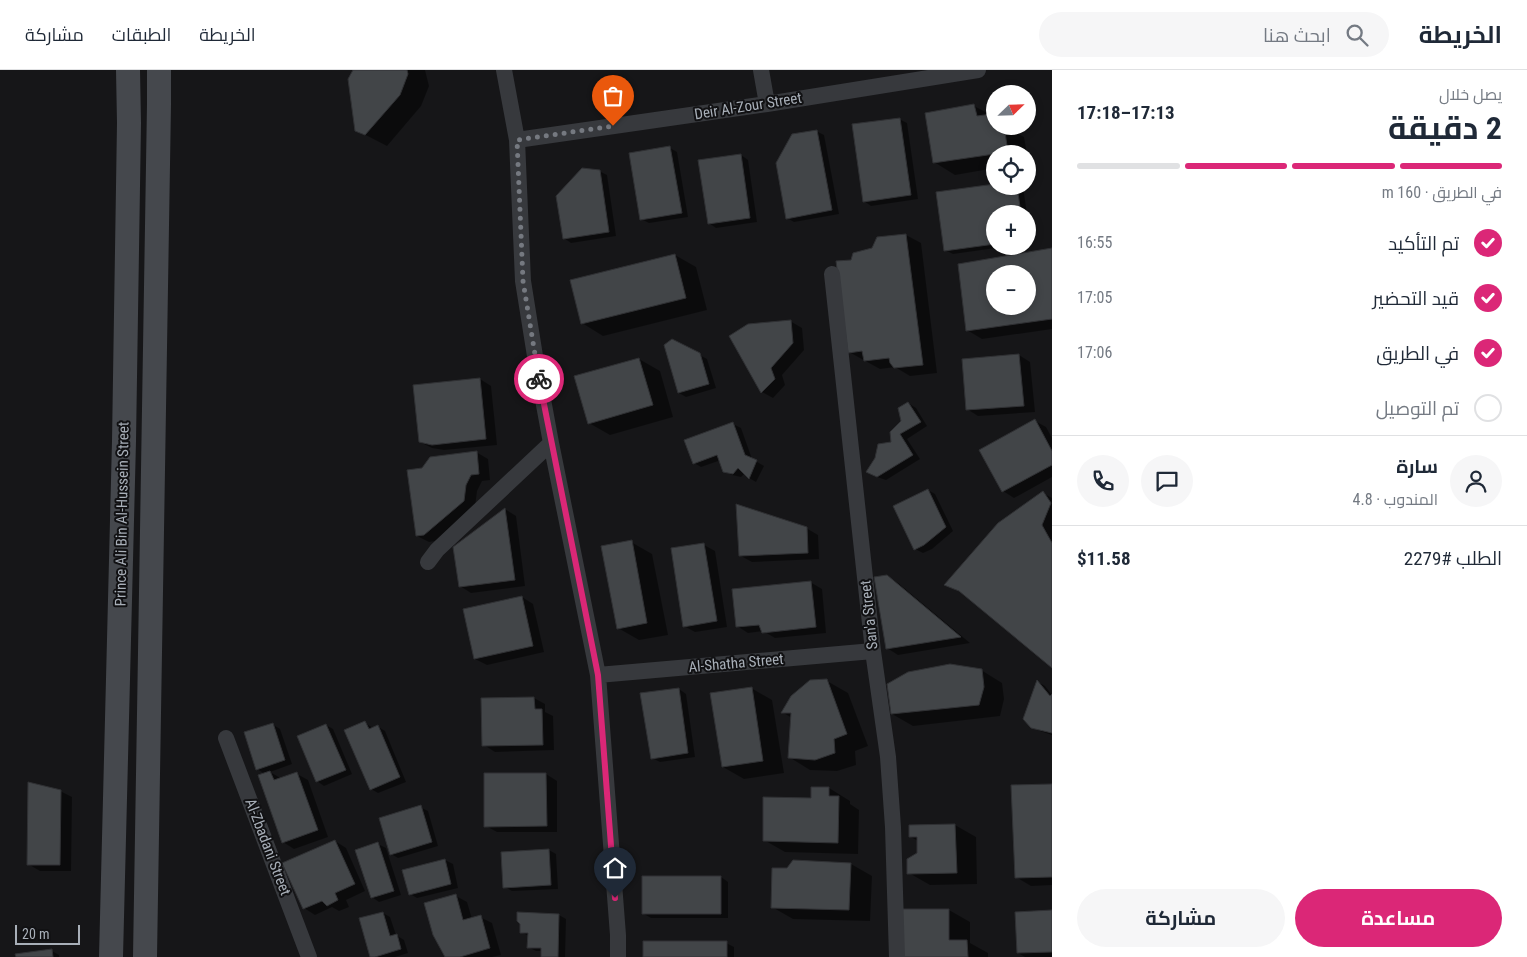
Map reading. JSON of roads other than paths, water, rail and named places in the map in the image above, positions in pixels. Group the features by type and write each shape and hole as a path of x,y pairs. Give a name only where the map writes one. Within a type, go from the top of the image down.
{"main road":[{"name":"Prince Ali Bin Al-Hussein Street","path":"112,957 124,422 129,123 128,70"},
{"name":"Prince Ali Bin Al-Hussein Street","path":"145,957 159,70"}],"street":[{"path":"504,70 517,140 523,281 551,443 598,675 618,935 618,957"},
{"path":"761,70 768,104"},
{"name":"Deir Al-Zour Street","path":"517,140 768,104 978,70"},
{"name":"San'a Street","path":"832,274 873,651 888,757 893,827 897,957"},
{"path":"428,562 437,550 551,443"},
{"name":"Al-Shatha Street","path":"598,675 873,651"},
{"name":"Al-Zbadani Street","path":"226,738 309,957"}]}
